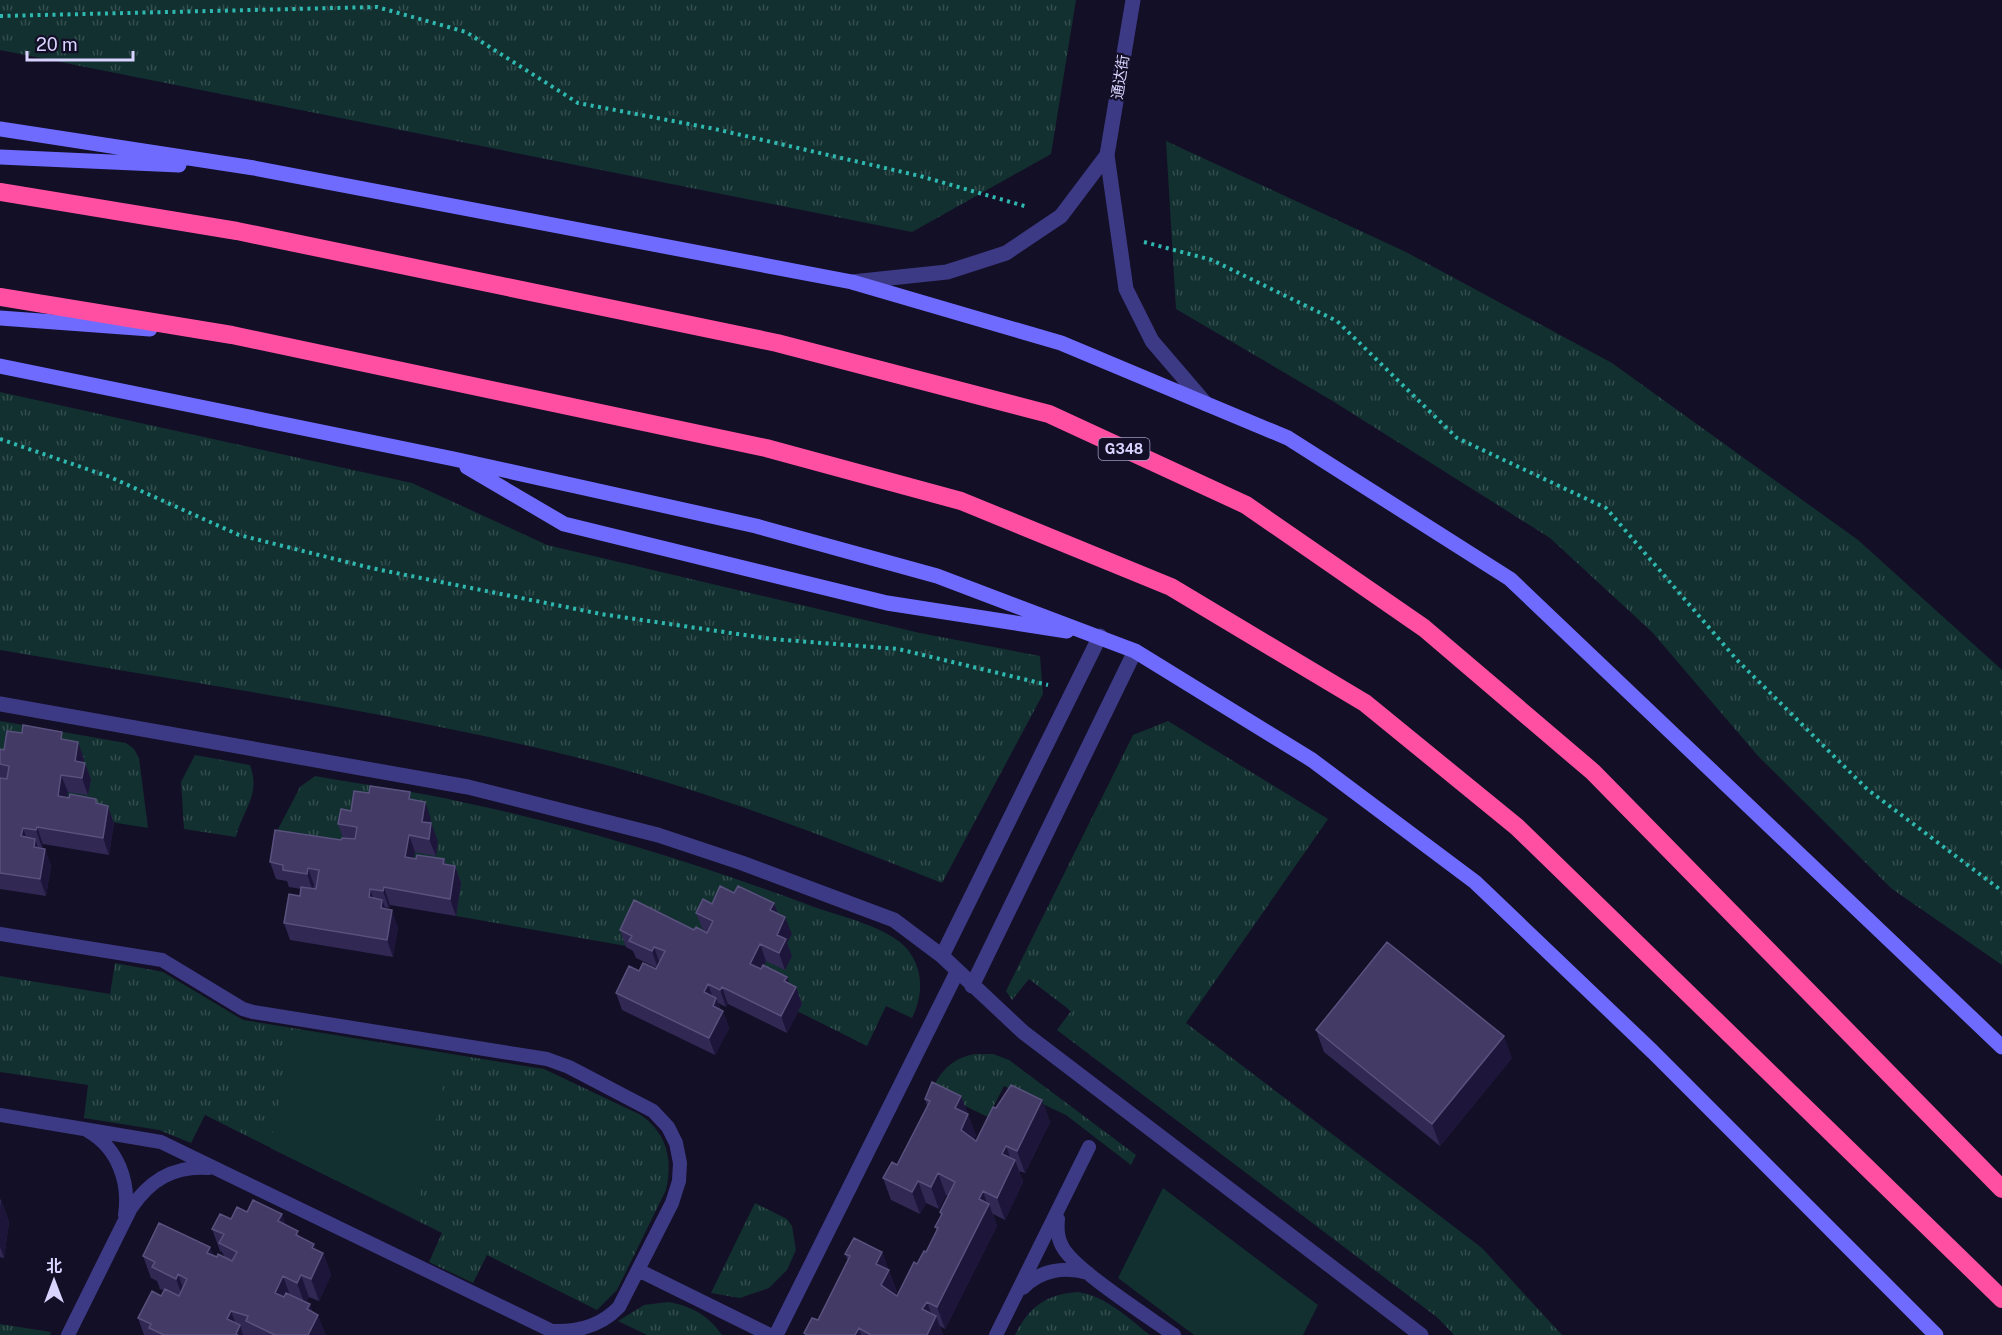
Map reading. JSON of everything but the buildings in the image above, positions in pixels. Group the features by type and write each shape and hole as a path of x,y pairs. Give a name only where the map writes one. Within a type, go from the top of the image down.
{"highway":[{"name":"G348","path":"0,192 237,231 777,343 1049,414 1246,505 1424,628 1593,772 2002,1188"},
{"path":"0,297 232,335 766,448 961,501 1171,587 1365,703 1516,827 2002,1299"}],"street":[{"name":"通达街","path":"1107,155 1133,0"},
{"path":"0,129 254,168 852,282 1061,343 1288,438 1510,579 2002,1047"},
{"path":"852,282 947,272 1006,253 1061,216 1107,155"},
{"path":"1107,155 1126,289 1152,341 1206,404"},
{"path":"0,158 254,168"},
{"path":"0,318 232,335"},
{"path":"0,366 454,459 767,529 937,576 1135,651 1312,759 1475,882 1653,1052 1936,1335"},
{"path":"454,459 564,524 887,603 1100,636"},
{"path":"942,956 1100,636"},
{"path":"972,986 1135,651"},
{"path":"0,704 443,782 594,818 742,863 894,920 942,956 1023,1032 1421,1335"},
{"path":"776,1335 957,972"}],"lane":[{"path":"0,934 162,960 243,1009 253,1012 547,1059 569,1067 643,1105 661,1118 673,1135 679,1154 680,1172 677,1192 619,1307 603,1320 579,1330 552,1331 161,1142 0,1114"},
{"path":"82,1128 105,1144 121,1168 127,1200 123,1226"},
{"path":"996,1335 1061,1209 1089,1147"},
{"path":"68,1335 143,1191 153,1182 181,1169 219,1170"},
{"path":"1061,1209 1058,1227 1061,1244 1066,1253 1090,1274 1174,1335"},
{"path":"1017,1294 1034,1278 1052,1271 1070,1269 1090,1274"},
{"path":"638,1270 770,1335"}],"path":[{"path":"0,16 377,7 466,32 578,103 715,129 920,176 1061,216"},
{"path":"1117,234 1212,261 1337,321 1457,438 1606,508 1737,660 1867,789 2002,891"},
{"path":"0,439 110,477 239,535 371,568 601,614 772,639 898,649 1006,673 1072,691"}],"green space":[{"path":"0,0 1076,0 1051,154 912,232 0,50"},
{"path":"1166,141 1406,252 1612,363 1858,540 2002,670 2002,965 1892,889 1758,756 1652,632 1550,538 1331,400 1176,309"},
{"path":"0,392 412,483 547,545 920,633 1040,656 1043,694 942,883 725,801 591,761 371,713 0,650"},
{"path":"0,721 126,743 134,749 139,758 148,828 0,804"},
{"path":"1168,721 1328,819 1186,1023 1482,1248 1562,1335 1454,1335 1438,1318 1057,1030 1071,1011 1029,979 1012,1000 1006,991 1133,735"},
{"path":"195,755 250,765 253,776 252,794 236,837 184,829 181,782"},
{"path":"315,776 444,798 596,835 684,861 878,929 900,942 908,950 917,966 920,992 916,1009 912,1018 886,1006 867,1046 635,930 626,946 456,916 457,907 276,879 274,837 300,787"},
{"path":"115,963 163,972 243,1020 544,1069 641,1115 657,1130 666,1148 668,1179 666,1190 617,1290 597,1310 487,1255 473,1283 429,1262 442,1233 205,1115 191,1143 159,1130 84,1118 88,1085 0,1072 0,976 110,994"},
{"path":"293,1029 450,1054 415,1219 270,1148"},
{"path":"975,1054 993,1054 1009,1060 1136,1155 1131,1165 1066,1115 1004,1086 988,1117 932,1090 939,1076 949,1066 960,1058"},
{"path":"1163,1188 1318,1305 1303,1335 1194,1335 1118,1278"},
{"path":"755,1203 787,1219 792,1226 796,1250 787,1270 769,1288 740,1298 711,1293"},
{"path":"1078,1292 1107,1303 1150,1335 1015,1335 1026,1317 1040,1304 1057,1296"},
{"path":"668,1302 698,1312 722,1335 647,1335 618,1321 644,1305"},
{"path":"0,1324 51,1332 50,1335 0,1335"}]}
